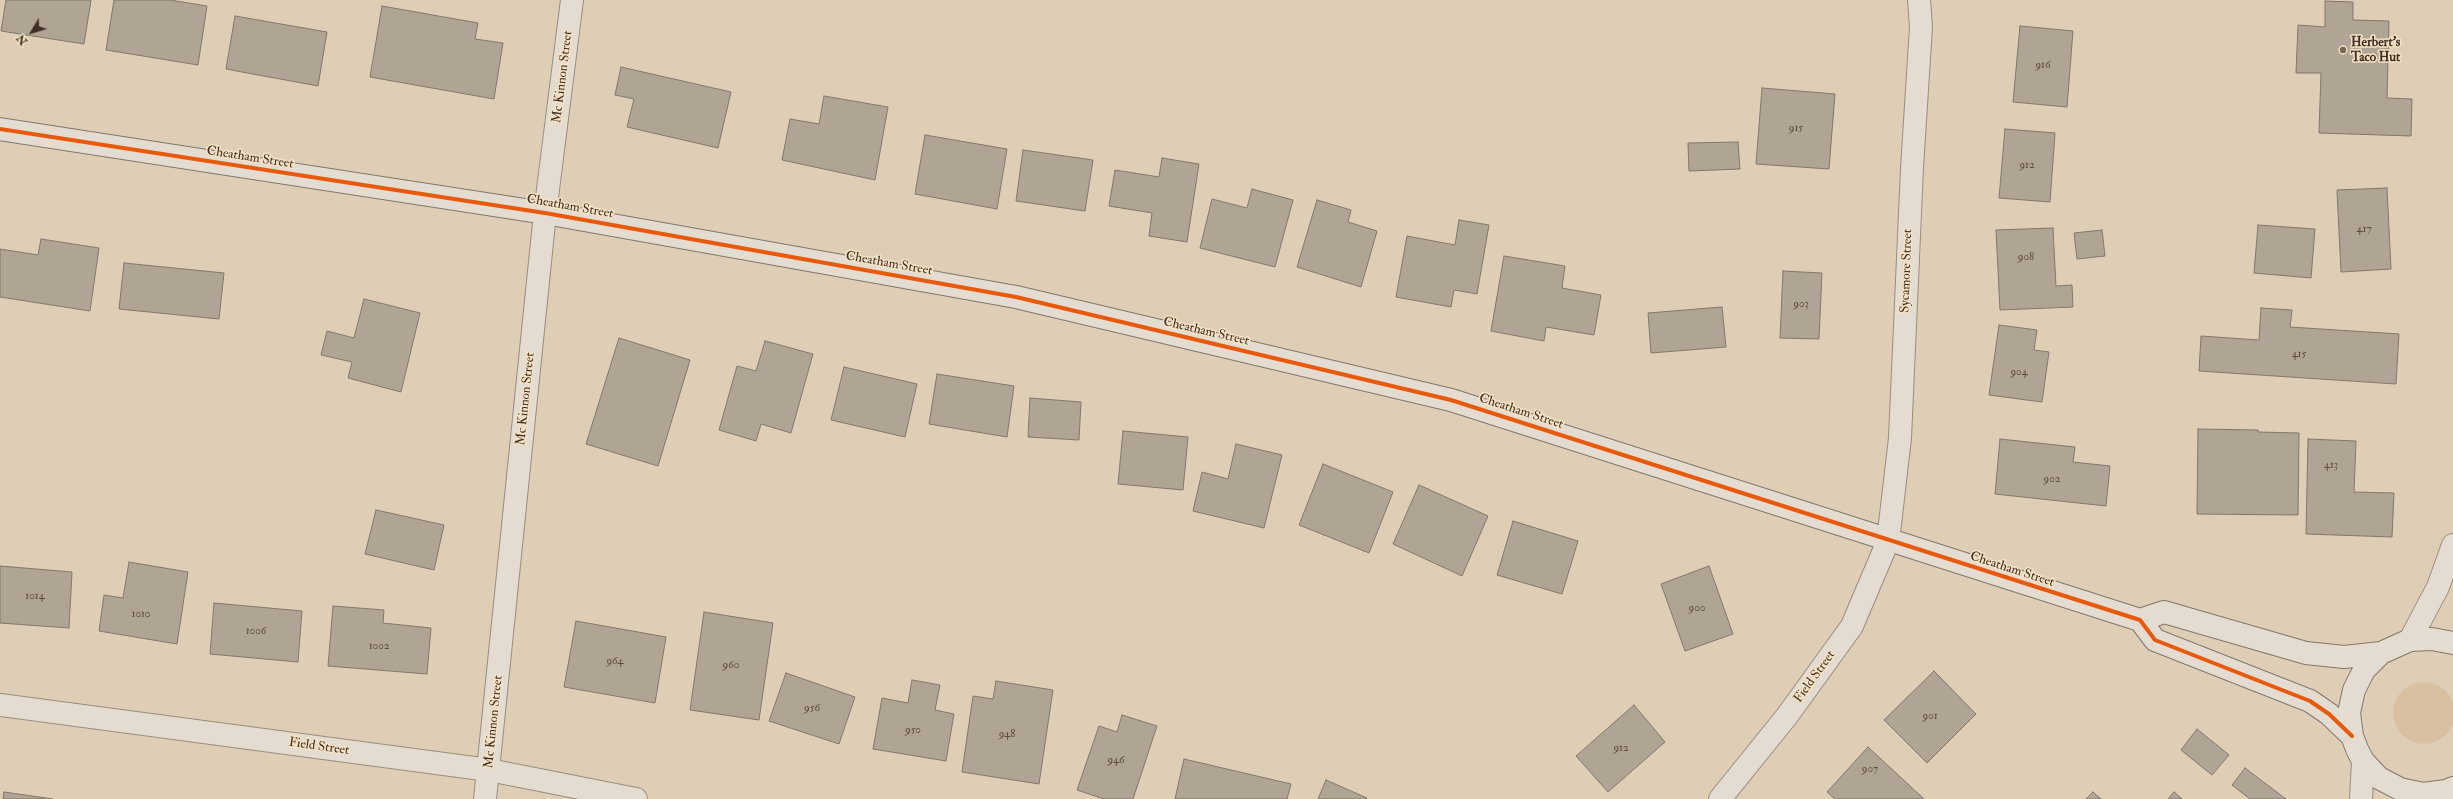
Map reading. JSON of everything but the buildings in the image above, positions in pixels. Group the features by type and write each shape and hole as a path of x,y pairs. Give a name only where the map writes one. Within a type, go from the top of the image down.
{"street":[{"name":"Mc Kinnon Street","path":"485,799 490,770 545,212 572,0"},
{"name":"Sycamore Street","path":"1888,541 1900,438 1911,176 1921,27 1919,0"},
{"name":"Cheatham Street","path":"0,129 545,212 1016,297 1451,400 1888,541 2140,620"},
{"name":"Field Street","path":"1720,799 1787,716 1852,626 1888,541"},
{"path":"2410,640 2438,587 2453,545"},
{"path":"2352,736 2329,714 2310,701 2155,640 2140,620 2164,612 2306,653 2344,657 2381,653 2410,640 2432,639 2453,643"},
{"path":"2381,653 2364,670 2354,690 2349,713 2352,736 2363,761 2379,778 2400,789 2423,794 2445,793"},
{"name":"Field Street","path":"0,705 490,770 636,799"},
{"path":"2361,799 2363,761"}],"shaded area":[{"path":"2424,682 2436,685 2446,691 2452,701 2455,713 2452,725 2446,735 2436,741 2424,744 2412,741 2402,735 2396,725 2393,713 2396,701 2402,691 2412,685"}],"cycle path":[{"path":"0,129 545,213 1016,297 1451,400 2140,620 2155,640 2310,701 2329,714 2352,736"}],"place":[{"name":"Herbert's Taco Hut","path":"2343,50"}]}
